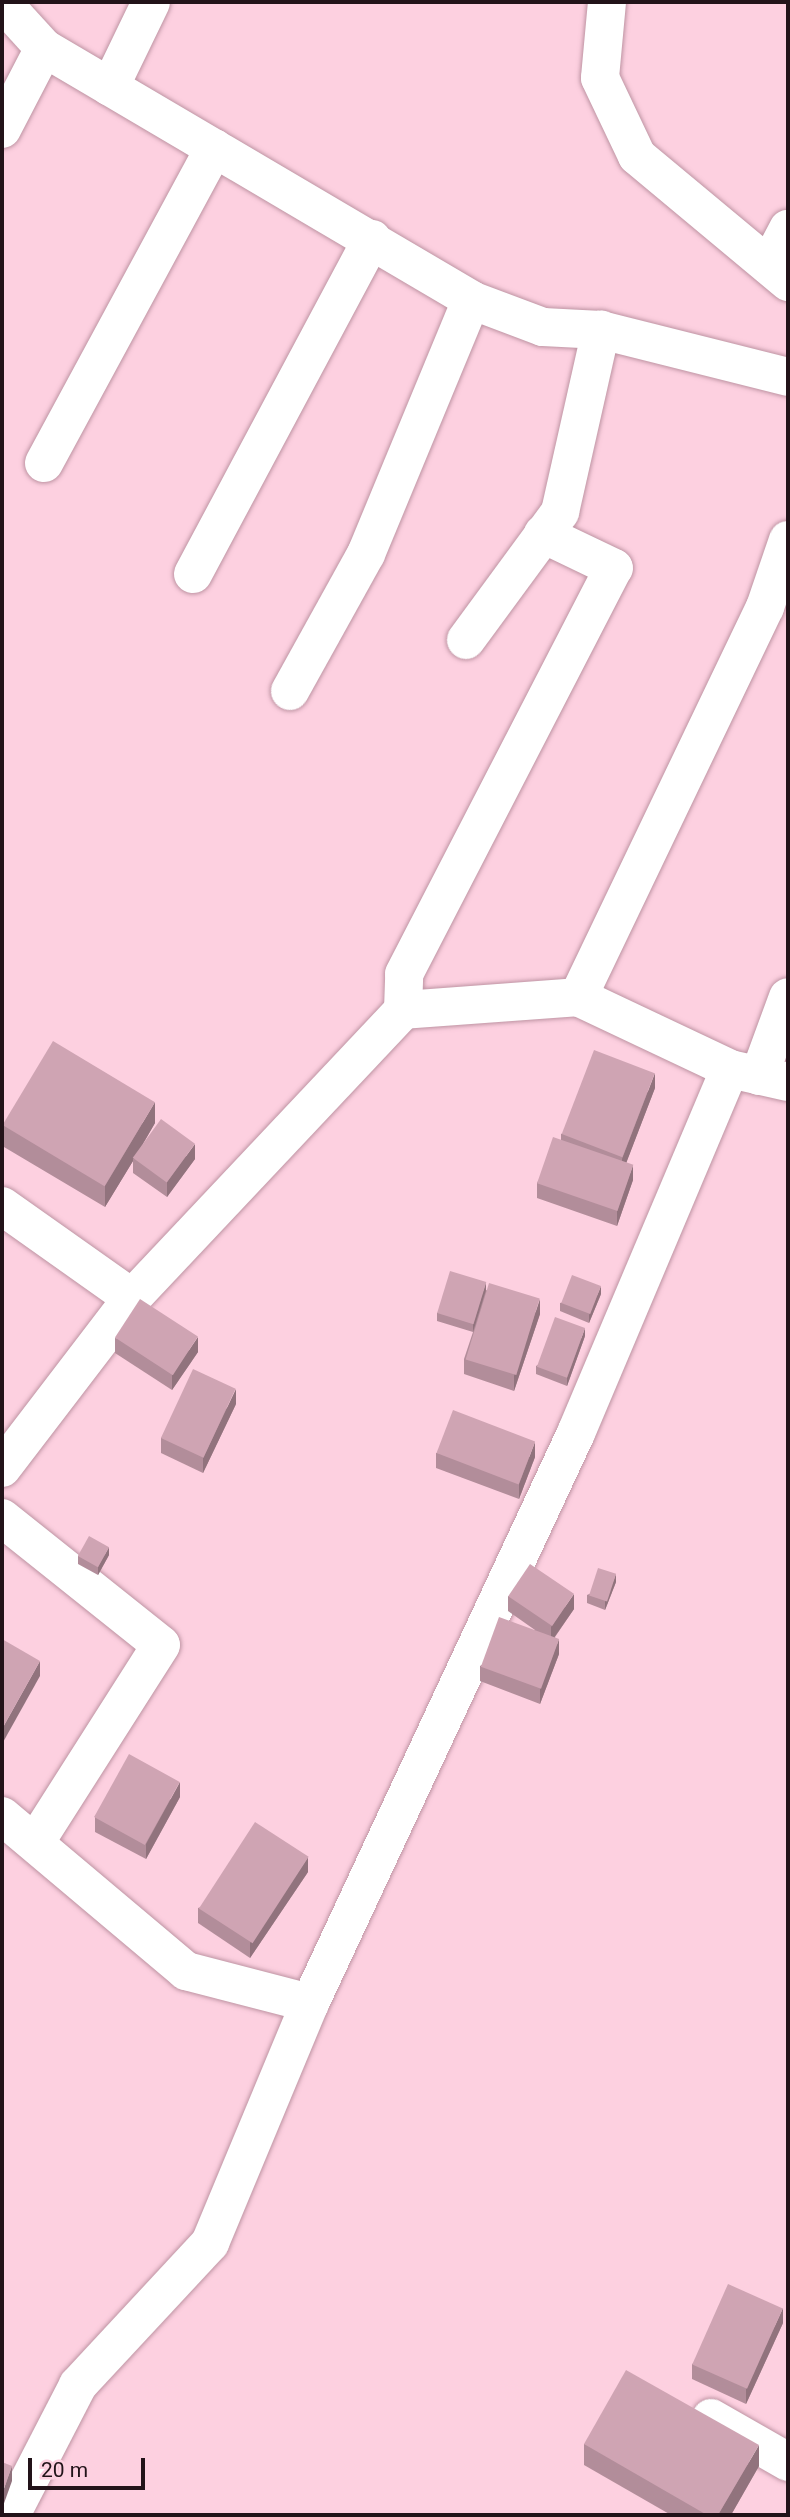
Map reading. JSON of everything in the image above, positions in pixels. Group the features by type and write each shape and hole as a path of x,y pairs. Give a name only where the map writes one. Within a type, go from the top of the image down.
{"street":[{"path":"2,2 44,48 373,239 471,300 543,327 601,330 788,377"},
{"path":"110,87 151,2"},
{"path":"607,2 600,78 637,156 779,273 788,229"},
{"path":"2,129 44,48"},
{"path":"44,463 214,148"},
{"path":"193,574 373,239"},
{"path":"290,691 366,554 471,300"},
{"path":"466,640 560,512 601,330"},
{"path":"2,1468 132,1298 403,1010 404,974 614,568 543,534"},
{"path":"578,997 765,607 787,546"},
{"path":"403,1010 578,997 759,1076"},
{"path":"11,2515 78,2385 210,2243 310,2003 576,1433 759,1076 788,997"},
{"path":"2,1206 132,1298"},
{"path":"2,1518 161,1645 36,1841"},
{"path":"2,1815 36,1841 186,1971 310,2003"},
{"path":"680,2401 788,2462"}],"building":[{"path":"53,1041 155,1102 105,1186 3,1125"},
{"path":"594,1050 655,1073 622,1157 562,1134"},
{"path":"161,1119 195,1144 167,1183 133,1158"},
{"path":"553,1137 633,1165 617,1211 537,1183"},
{"path":"450,1271 486,1282 473,1324 437,1313"},
{"path":"572,1275 601,1286 590,1314 561,1303"},
{"path":"489,1283 540,1298 516,1375 466,1360"},
{"path":"140,1299 198,1337 173,1375 115,1338"},
{"path":"555,1317 585,1328 567,1378 537,1367"},
{"path":"193,1369 236,1389 203,1458 161,1438"},
{"path":"453,1410 535,1442 519,1484 437,1453"},
{"path":"89,1536 109,1547 98,1567 78,1556"},
{"path":"530,1564 574,1594 552,1626 508,1596"},
{"path":"598,1568 616,1574 607,1601 589,1596"},
{"path":"499,1617 559,1639 541,1689 481,1667"},
{"path":"2,1639 40,1661 2,1729"},
{"path":"129,1754 180,1782 145,1845 94,1817"},
{"path":"255,1822 309,1857 253,1943 199,1908"},
{"path":"728,2284 783,2308 747,2389 692,2364"},
{"path":"626,2370 759,2445 718,2515 707,2515 584,2444"},
{"path":"2,2462 12,2466 2,2494"}]}
